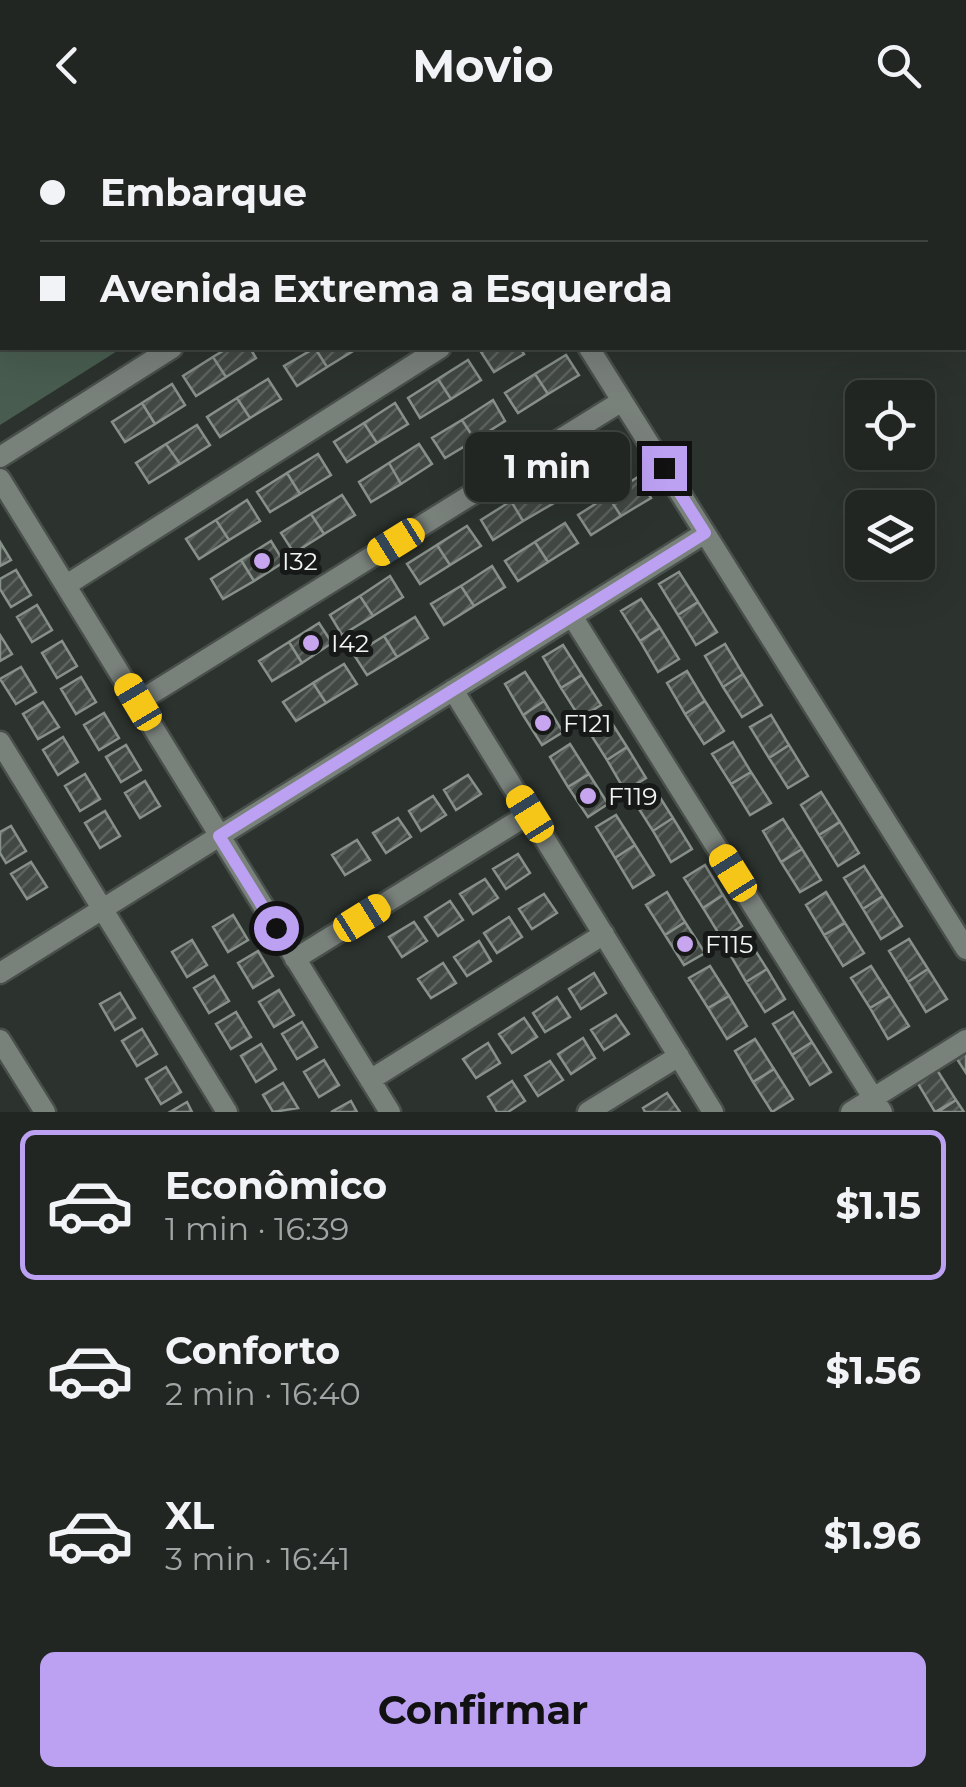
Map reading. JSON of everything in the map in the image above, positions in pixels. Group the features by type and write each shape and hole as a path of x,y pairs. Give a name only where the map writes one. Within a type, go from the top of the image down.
{"street":[{"path":"0,457 169,350"},
{"path":"68,584 437,350"},
{"path":"590,350 966,950"},
{"path":"138,702 622,402"},
{"path":"0,479 390,1112"},
{"path":"0,973 705,533"},
{"path":"572,616 878,1105"},
{"path":"453,690 713,1112"},
{"path":"0,742 227,1112"},
{"path":"295,959 530,814"},
{"path":"370,1080 604,934"},
{"path":"0,1040 45,1112"},
{"path":"851,1112 878,1105 966,1040"},
{"path":"588,1112 679,1056"}],"green space":[{"path":"0,350 119,350 0,425"}],"building":[{"path":"225,350 251,350 256,358 226,377 213,357"},
{"path":"316,350 327,367 297,386 284,366"},
{"path":"316,350 355,350 327,367"},
{"path":"521,350 524,354 494,372 481,352"},
{"path":"566,355 579,375 548,394 535,374"},
{"path":"213,357 226,377 196,396 183,376"},
{"path":"468,360 481,380 451,399 438,379"},
{"path":"535,374 548,394 518,413 505,393"},
{"path":"268,379 281,399 250,418 237,398"},
{"path":"438,379 451,399 420,418 408,398"},
{"path":"172,384 185,405 155,424 142,403"},
{"path":"237,398 250,418 220,437 207,417"},
{"path":"493,400 505,421 475,440 462,420"},
{"path":"142,403 155,424 125,442 112,422"},
{"path":"395,403 408,424 377,443 364,423"},
{"path":"462,420 475,440 445,458 432,438"},
{"path":"364,423 377,443 347,462 334,442"},
{"path":"197,425 210,445 180,464 166,444"},
{"path":"614,437 627,457 596,476 584,456"},
{"path":"166,444 180,464 149,483 136,463"},
{"path":"419,444 432,464 401,484 389,463"},
{"path":"318,454 331,475 300,494 287,473"},
{"path":"584,456 596,476 566,495 553,474"},
{"path":"389,463 401,484 371,502 359,482"},
{"path":"287,473 300,494 270,512 257,492"},
{"path":"638,477 651,498 621,516 608,496"},
{"path":"541,482 554,503 523,521 511,501"},
{"path":"342,495 355,515 324,534 311,514"},
{"path":"608,496 621,516 591,535 578,515"},
{"path":"247,500 260,521 229,540 216,520"},
{"path":"511,501 523,521 493,540 481,520"},
{"path":"311,514 324,534 294,553 281,533"},
{"path":"216,520 229,540 199,559 186,539"},
{"path":"565,523 578,543 548,562 535,542"},
{"path":"467,526 481,546 450,565 437,545"},
{"name":"I32","path":"271,541 284,562 254,581 241,560"},
{"path":"0,542 11,560 0,566"},
{"path":"535,542 548,562 518,581 505,561"},
{"path":"437,545 450,565 420,584 407,564"},
{"path":"241,560 254,581 223,599 211,579"},
{"path":"492,566 505,587 474,606 461,586"},
{"path":"16,570 31,595 11,607 0,589 0,579"},
{"path":"679,572 698,602 678,615 659,584"},
{"path":"390,576 403,597 373,616 360,596"},
{"path":"461,586 474,606 444,625 431,604"},
{"path":"360,596 373,616 342,635 330,615"},
{"path":"641,599 660,628 640,641 621,611"},
{"path":"698,602 717,632 696,645 678,615"},
{"path":"37,605 52,630 32,642 17,617"},
{"path":"415,617 428,638 397,657 384,636"},
{"name":"I42","path":"319,623 332,643 302,663 289,642"},
{"path":"660,628 679,659 658,672 640,641"},
{"path":"0,635 12,654 0,661"},
{"path":"384,636 397,657 367,675 354,655"},
{"path":"62,641 77,666 57,678 42,653"},
{"path":"289,642 302,663 272,681 259,661"},
{"path":"725,644 743,674 723,687 705,656"},
{"path":"563,645 582,675 561,688 543,657"},
{"path":"344,664 357,684 326,703 313,683"},
{"path":"21,667 36,692 16,704 0,679"},
{"path":"687,671 705,701 685,714 667,683"},
{"path":"525,672 544,701 523,715 505,684"},
{"path":"743,674 762,705 742,717 723,687"},
{"path":"582,675 601,705 580,718 561,688"},
{"path":"81,677 96,702 76,714 61,689"},
{"path":"313,683 326,703 296,721 283,702"},
{"name":"F121","path":"544,701 563,732 542,745 523,715"},
{"path":"705,701 724,731 704,744 685,714"},
{"path":"43,702 59,727 38,739 23,714"},
{"path":"104,713 119,738 99,750 84,725"},
{"path":"771,715 789,745 769,758 750,727"},
{"path":"608,717 627,747 607,760 588,730"},
{"path":"63,737 78,762 58,775 43,750"},
{"path":"733,742 751,772 731,784 712,754"},
{"path":"570,744 589,774 568,787 550,757"},
{"path":"126,745 141,770 121,782 106,757"},
{"path":"789,745 808,776 788,788 769,758"},
{"path":"627,747 646,778 625,791 607,760"},
{"path":"751,772 771,803 750,815 731,784"},
{"path":"85,774 100,799 80,811 65,786"},
{"name":"F119","path":"589,774 608,804 588,817 568,787"},
{"path":"468,775 481,794 456,810 444,790"},
{"path":"145,781 160,806 140,818 125,793"},
{"path":"654,788 673,818 653,831 634,801"},
{"path":"821,792 840,822 819,835 801,805"},
{"path":"433,796 446,815 421,831 409,811"},
{"path":"105,811 120,836 100,848 85,823"},
{"path":"616,815 635,845 615,858 596,827"},
{"path":"398,818 411,837 386,853 373,833"},
{"path":"673,818 692,849 671,862 653,831"},
{"path":"783,819 802,849 781,862 763,831"},
{"path":"840,822 859,853 838,866 819,835"},
{"path":"11,826 26,851 6,863 0,853 0,832"},
{"path":"357,840 370,860 345,875 332,855"},
{"path":"635,845 654,875 633,888 615,858"},
{"path":"802,849 821,880 800,892 781,862"},
{"path":"518,854 530,873 506,889 493,869"},
{"path":"31,862 47,887 27,899 11,874"},
{"path":"705,865 723,895 703,908 684,878"},
{"path":"864,866 883,896 863,909 844,878"},
{"path":"485,879 498,898 473,914 460,894"},
{"path":"667,892 685,922 665,935 646,905"},
{"path":"826,892 845,923 824,935 806,905"},
{"path":"544,894 557,913 532,929 519,909"},
{"path":"723,895 742,926 722,939 703,908"},
{"path":"883,896 902,926 881,939 863,909"},
{"path":"450,901 463,920 438,936 425,917"},
{"path":"233,915 248,940 228,952 213,927"},
{"path":"509,917 522,937 497,953 484,933"},
{"path":"414,922 427,941 402,957 389,937"},
{"name":"F115","path":"685,922 705,953 684,965 665,935"},
{"path":"845,923 864,953 843,966 824,935"},
{"path":"748,939 767,969 746,982 728,951"},
{"path":"909,939 928,969 908,982 889,951"},
{"path":"192,940 207,965 187,977 172,952"},
{"path":"479,941 491,961 467,976 454,957"},
{"path":"258,951 273,976 253,988 238,963"},
{"path":"443,963 456,983 431,998 418,979"},
{"path":"710,966 729,996 708,1008 689,978"},
{"path":"871,966 890,996 870,1008 851,978"},
{"path":"767,969 785,999 765,1012 746,982"},
{"path":"928,969 947,999 926,1012 908,982"},
{"path":"594,973 606,993 581,1009 569,989"},
{"path":"214,976 229,1001 209,1013 194,988"},
{"path":"279,990 294,1015 274,1027 259,1002"},
{"path":"120,993 135,1018 115,1030 100,1004"},
{"path":"729,996 747,1026 727,1039 708,1008"},
{"path":"890,996 909,1026 888,1039 870,1008"},
{"path":"557,997 570,1017 545,1032 533,1013"},
{"path":"236,1012 251,1037 231,1049 216,1024"},
{"path":"793,1012 812,1042 792,1055 773,1024"},
{"path":"616,1015 629,1034 604,1050 591,1030"},
{"path":"524,1018 537,1037 512,1053 499,1034"},
{"path":"302,1022 317,1047 297,1059 282,1034"},
{"path":"142,1029 157,1054 137,1066 122,1041"},
{"path":"583,1038 595,1058 571,1074 558,1054"},
{"path":"755,1039 774,1069 753,1082 735,1051"},
{"path":"812,1042 831,1072 810,1085 792,1055"},
{"path":"488,1043 500,1063 476,1078 463,1059"},
{"path":"261,1044 276,1069 256,1082 241,1056"},
{"path":"966,1049 966,1073 955,1056"},
{"path":"324,1060 339,1085 319,1097 304,1072"},
{"path":"550,1061 563,1080 538,1096 525,1076"},
{"path":"166,1067 181,1092 161,1104 146,1079"},
{"path":"774,1069 793,1099 772,1112 753,1082"},
{"path":"937,1070 956,1100 935,1112 917,1082"},
{"path":"512,1081 525,1101 508,1112 497,1112 488,1097"},
{"path":"283,1083 298,1108 273,1112 263,1095"},
{"path":"667,1093 680,1112 645,1112 643,1108"},
{"path":"956,1100 964,1112 938,1112"},
{"path":"351,1101 357,1112 331,1112"},
{"path":"187,1102 192,1112 170,1112"}],"place":[{"name":"I32","path":"262,561"},
{"name":"I42","path":"311,643"},
{"name":"F121","path":"543,723"},
{"name":"F119","path":"588,796"},
{"name":"F115","path":"685,944"}],"route":[{"path":"276,928 219,836 705,533 664,468"}]}
